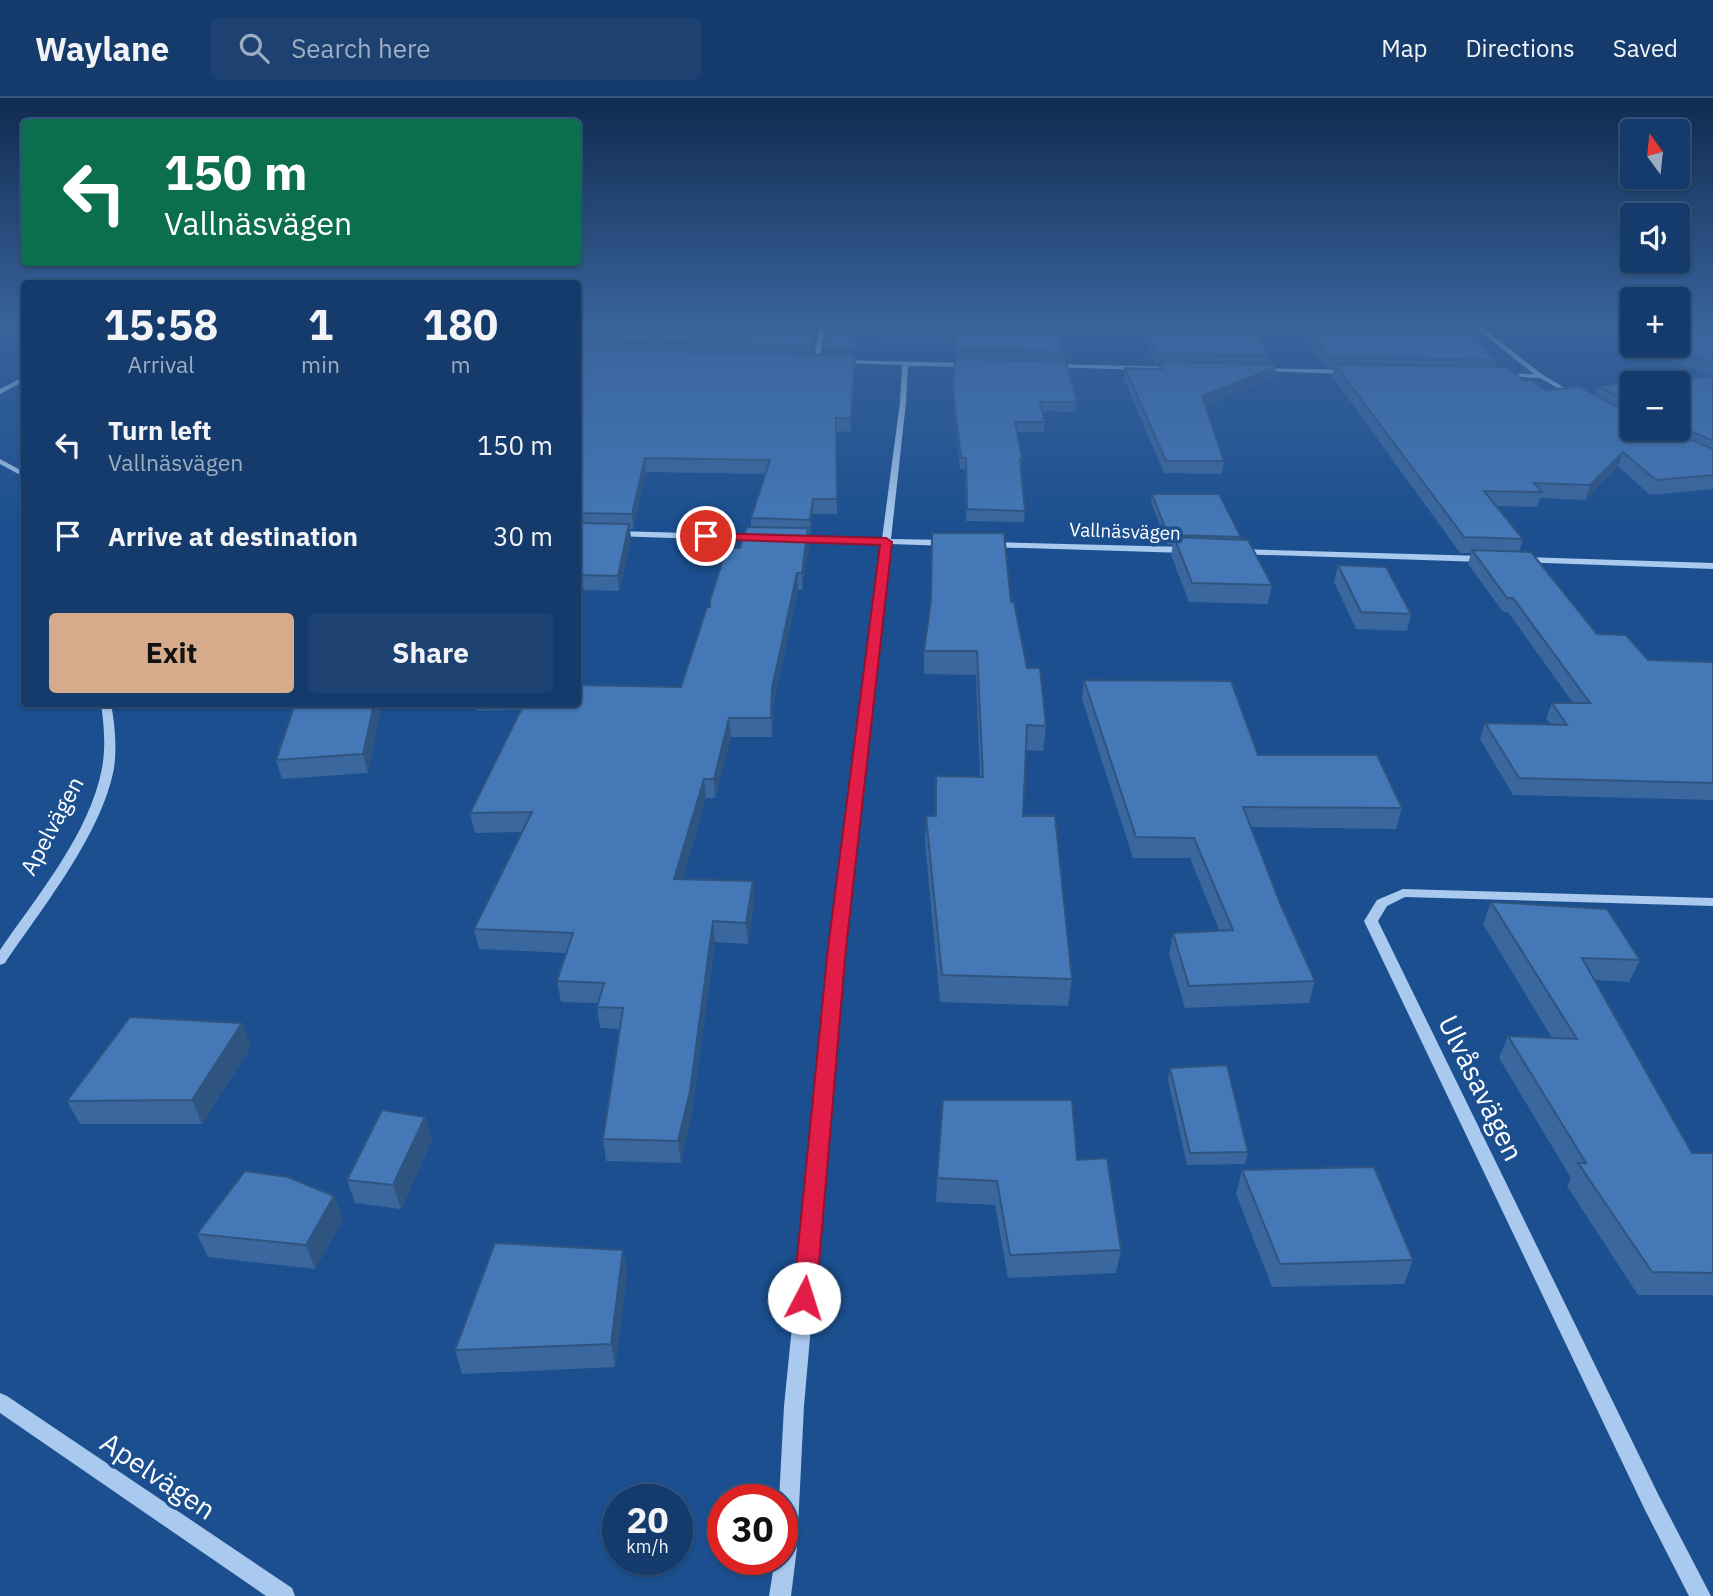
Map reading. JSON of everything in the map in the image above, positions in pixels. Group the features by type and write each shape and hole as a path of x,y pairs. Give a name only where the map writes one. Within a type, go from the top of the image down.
{"street":[{"path":"780,1596 786,1548 794,1406 837,948 904,391"},
{"path":"1566,391 1582,400"},
{"path":"0,461 21,473"},
{"path":"604,533 765,538"},
{"path":"779,538 955,544"},
{"name":"Vallnäsvägen","path":"983,544 1203,551"},
{"path":"1231,552 1493,559"},
{"path":"1506,560 1713,566"},
{"name":"Apelvägen","path":"0,960 62,866 97,804 108,769 110,720 107,707"},
{"name":"Ulvåsavägen","path":"1700,1596 1652,1503 1371,920 1382,903 1403,893 1713,902"},
{"name":"Apelvägen","path":"0,1402 284,1596"}],"building":[{"path":"581,391 853,391 851,418 836,418 837,499 813,499 810,520 751,518 770,460 645,458 632,514 581,513"},
{"path":"953,391 1074,391 1077,402 1040,402 1045,422 1015,422 1022,459 1025,511 967,509 966,458 961,458"},
{"path":"1135,391 1215,391 1202,396 1224,461 1166,461"},
{"path":"1355,391 1587,391 1620,408 1620,441 1690,439 1713,449 1713,475 1656,480 1623,452 1590,485 1534,483 1542,492 1484,491 1523,539 1464,537"},
{"path":"1608,391 1620,391 1620,397"},
{"path":"1690,391 1713,391 1713,441 1690,430"},
{"path":"1152,494 1219,494 1241,537 1168,535"},
{"path":"581,523 629,524 618,576 581,575"},
{"path":"747,527 808,528 802,573 797,573 772,688 771,718 729,718 714,779 704,779 674,879 753,881 746,923 713,921 690,1091 678,1141 603,1139 623,1008 597,1007 604,983 557,981 573,933 474,929 532,812 470,813 523,707 581,707 581,685 681,687 707,607 710,607 727,548 740,548"},
{"path":"932,533 1004,533 1011,602 1014,602 1027,668 1040,668 1046,726 1027,725 1023,816 1055,816 1072,979 942,975 926,816 936,816 936,776 983,777 977,651 924,651 931,600"},
{"path":"1174,537 1248,540 1272,585 1192,583"},
{"path":"1472,550 1531,552 1597,634 1626,635 1648,660 1713,662 1713,783 1519,778 1485,723 1567,725 1552,703 1590,703 1513,598 1507,598"},
{"path":"1338,565 1386,567 1411,614 1361,612"},
{"path":"1084,680 1231,681 1258,755 1377,755 1402,808 1243,807 1280,903 1315,981 1189,986 1173,933 1233,930 1194,838 1136,837"},
{"path":"294,707 373,707 363,754 276,760"},
{"path":"1491,902 1607,909 1640,960 1582,958 1692,1153 1713,1153 1713,1273 1652,1272 1578,1163 1586,1163 1508,1036 1577,1039"},
{"path":"130,1017 242,1023 192,1100 67,1101"},
{"path":"1227,1065 1248,1152 1190,1153 1170,1068"},
{"path":"943,1100 1072,1100 1077,1160 1107,1158 1121,1250 1010,1255 997,1181 937,1178"},
{"path":"382,1110 425,1117 393,1185 347,1180"},
{"path":"1374,1167 1413,1260 1280,1264 1242,1170"},
{"path":"245,1171 288,1177 334,1196 306,1245 197,1234"},
{"path":"495,1243 623,1250 611,1344 455,1350"}],"route":[{"path":"706,536 886,542 867,718 837,948 804,1298"}]}
